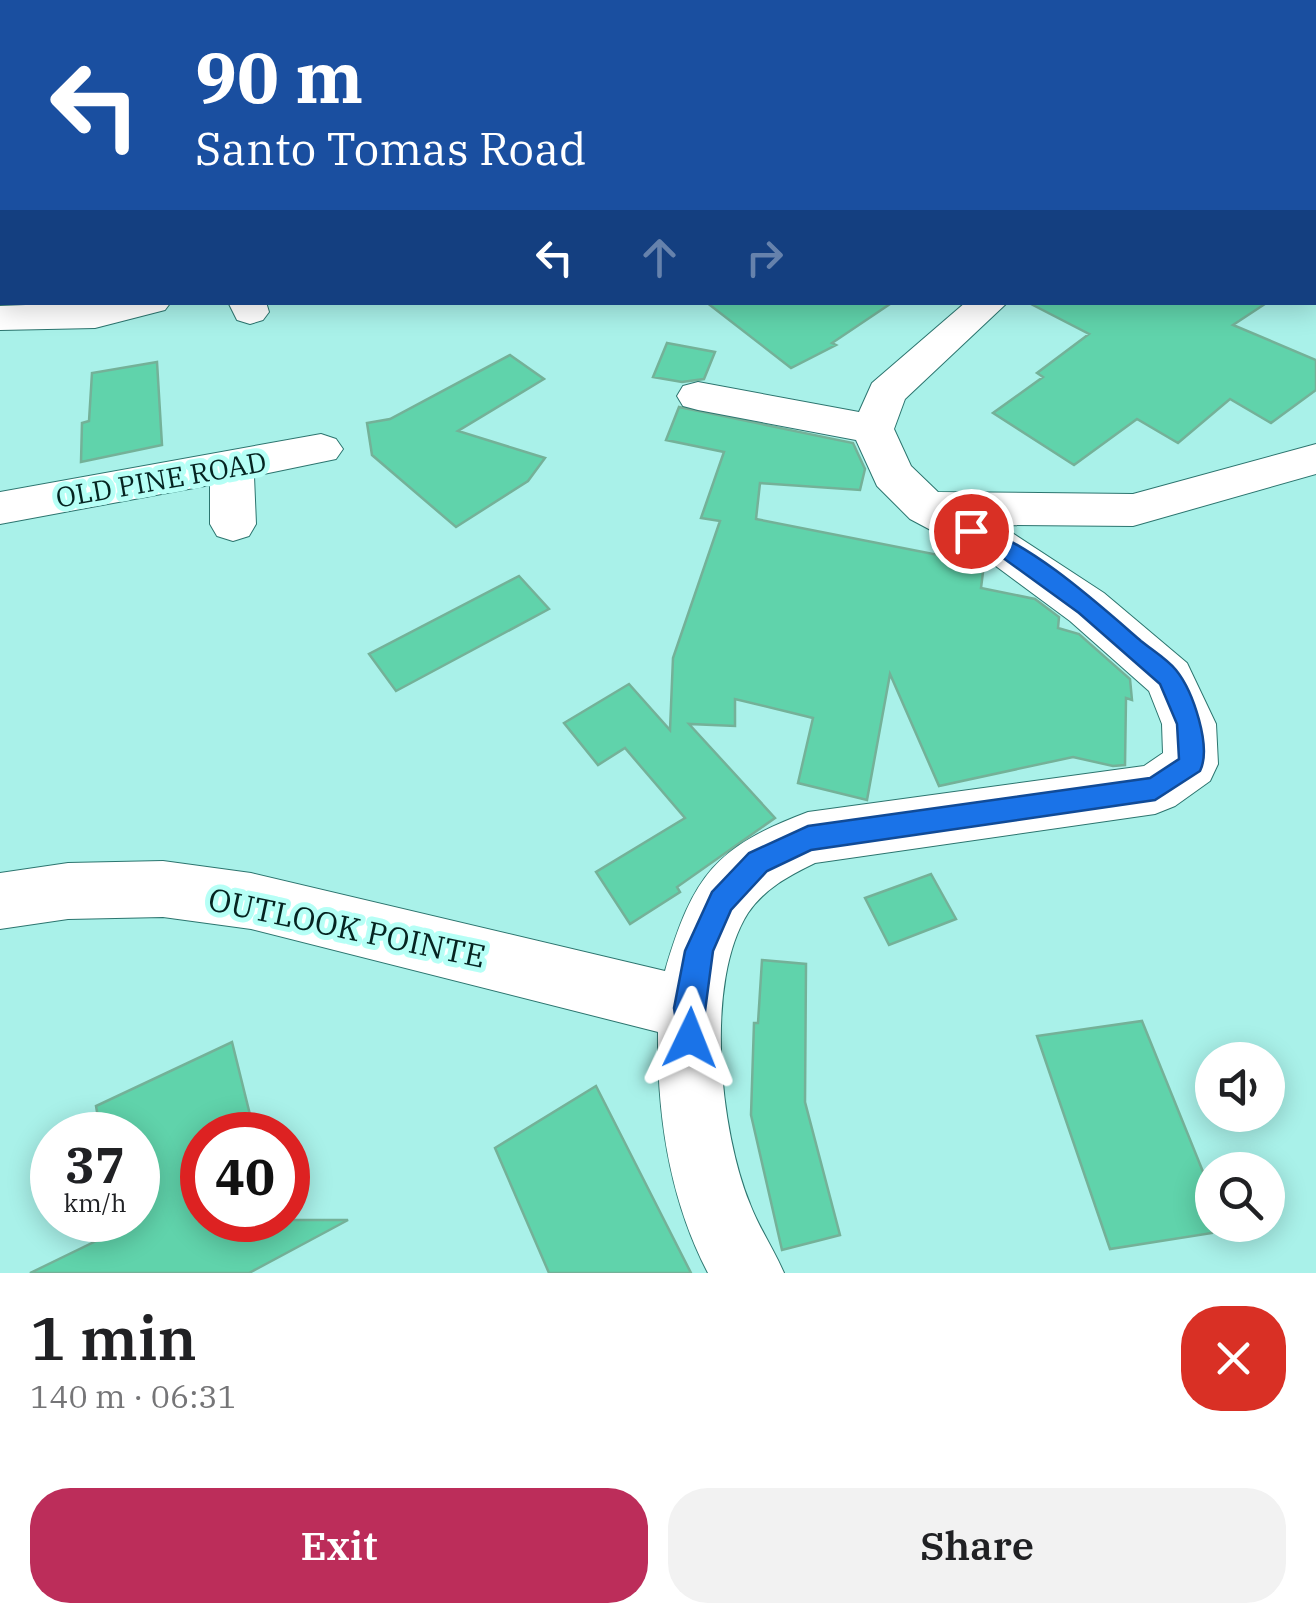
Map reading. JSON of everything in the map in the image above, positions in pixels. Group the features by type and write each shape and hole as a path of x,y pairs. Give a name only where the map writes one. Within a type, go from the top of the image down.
{"street":[{"path":"0,318 95,316 140,305"},
{"path":"746,1273 714,1206 693,1099 688,1008 699,951 722,901 758,862 808,838 1155,789 1191,764 1189,724 1169,678 1087,607 1006,549 926,507 893,475 873,429 887,393 986,305"},
{"path":"698,396 873,429"},
{"name":"OLD PINE ROAD","path":"0,508 321,449"},
{"path":"926,507 1134,510 1316,459"},
{"path":"232,467 233,524"},
{"name":"OUTLOOK POINTE","path":"0,901 68,891 163,889 251,902 688,1008"}],"building":[{"path":"710,305 889,305 832,343 836,345 791,368"},
{"path":"1033,305 1263,305 1233,325 1316,360 1316,390 1271,423 1230,399 1178,443 1137,419 1074,465 993,413 1043,377 1037,373 1089,334"},
{"path":"667,343 715,352 704,379 682,382 653,377"},
{"path":"510,355 544,379 458,431 545,458 528,481 456,527 372,455 367,423 390,419"},
{"path":"157,362 162,445 81,462 82,423 89,421 92,373"},
{"path":"679,407 853,443 865,469 860,490 760,483 756,519 984,564 981,588 1035,599 1059,617 1058,628 1079,634 1130,679 1132,700 1126,698 1125,765 1073,757 939,786 890,674 867,800 798,783 813,718 735,699 735,726 689,724 775,818 677,887 680,892 630,924 596,872 685,818 625,748 598,765 564,723 629,684 670,730 673,658 720,521 701,518 724,452 666,440"},
{"path":"519,576 549,609 396,691 369,654"},
{"path":"931,874 956,919 889,945 865,898"},
{"path":"762,960 806,964 805,1102 840,1235 782,1250 751,1115 754,1023 758,1023"},
{"path":"1142,1021 1195,1152 1195,1236 1110,1249 1037,1036"},
{"path":"232,1042 249,1112 180,1112 180,1242 307,1242 249,1273 30,1273 94,1242 160,1242 160,1112 97,1112 96,1106"},
{"path":"596,1086 691,1273 549,1273 495,1148"},
{"path":"310,1220 348,1220 310,1240"}],"route":[{"path":"690,1038 688,1008 699,951 722,901 758,862 808,838 1155,789 1191,764 1189,724 1169,678 1087,607 1006,549 971,531"}]}
